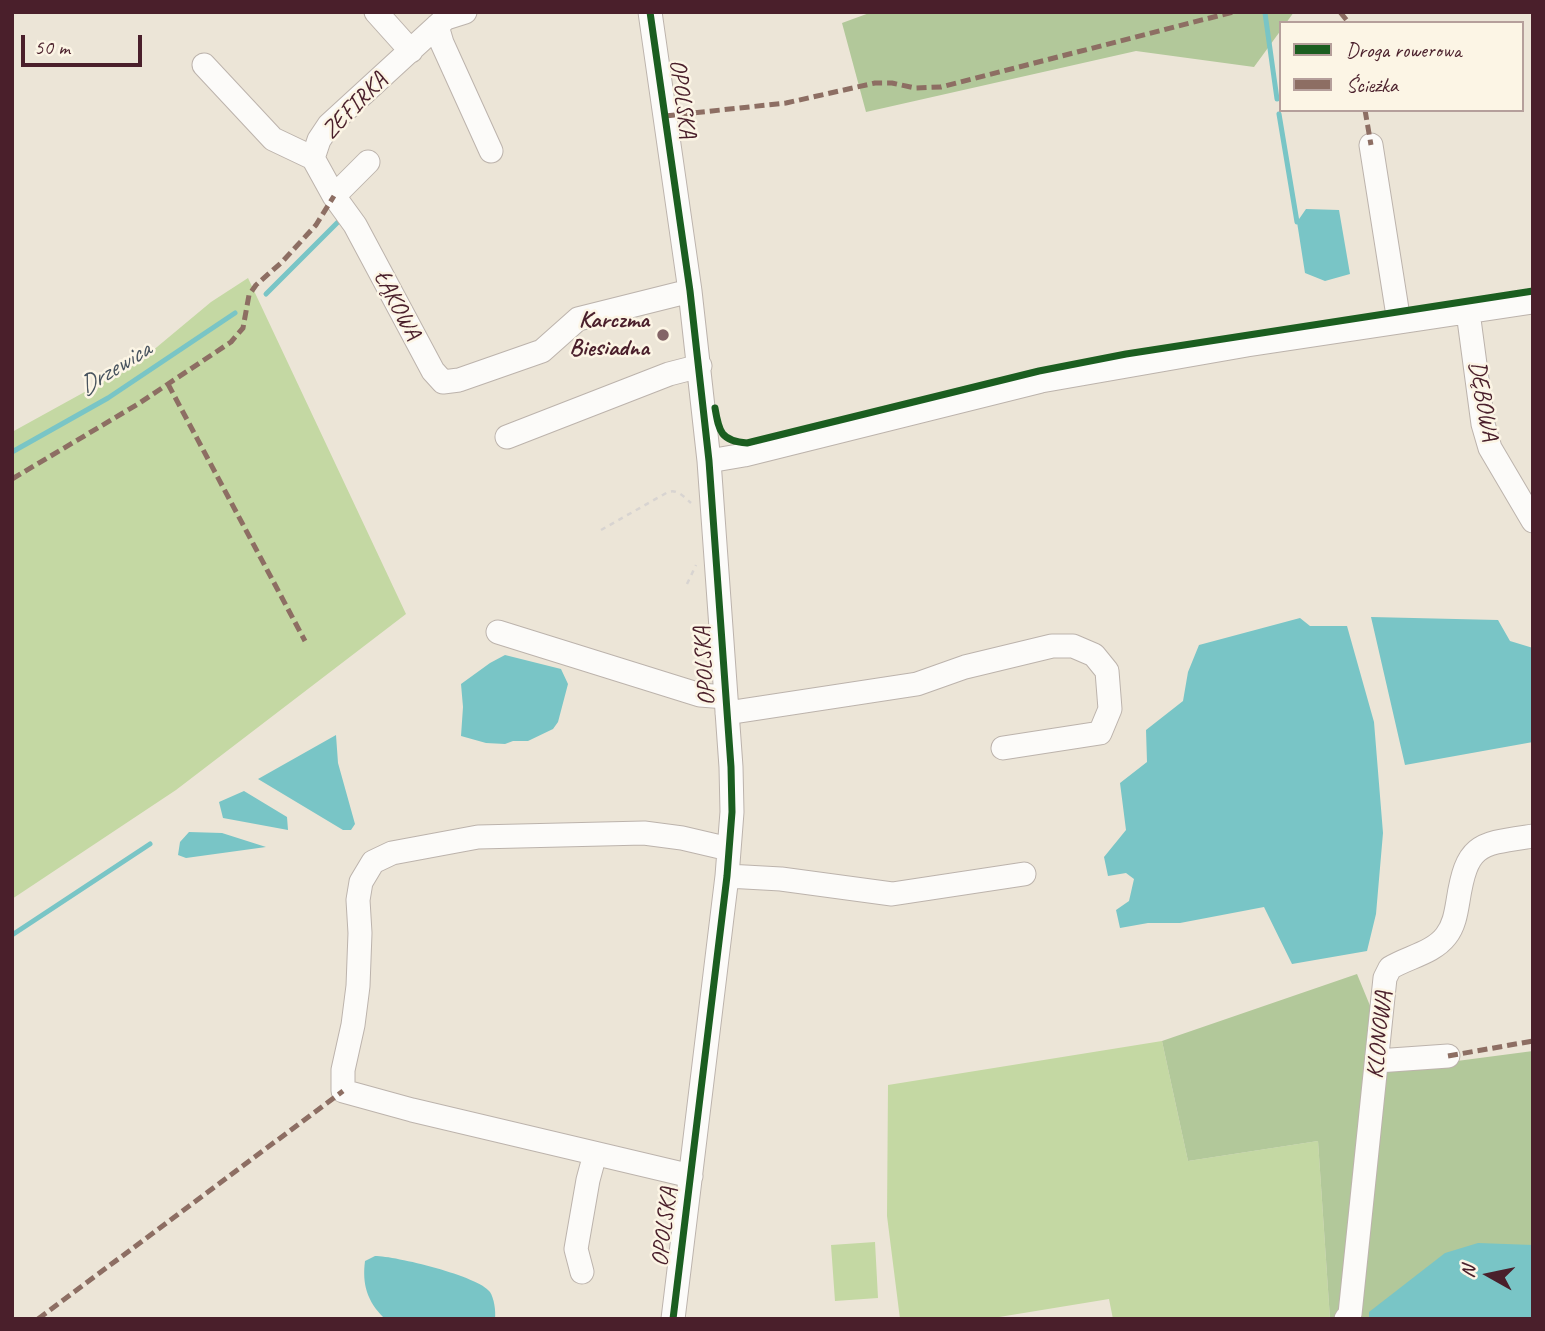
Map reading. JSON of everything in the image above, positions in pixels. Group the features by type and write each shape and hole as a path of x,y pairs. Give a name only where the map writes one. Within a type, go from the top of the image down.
{"street":[{"path":"376,12 411,51"},
{"name":"ZEFIRKA","path":"355,225 334,196 313,158 319,140 329,125 446,18 465,12"},
{"name":"OPOLSKA","path":"650,12 700,366 727,705 732,812 727,876 673,1319"},
{"path":"437,26 442,43 491,151"},
{"path":"204,65 273,139 313,158"},
{"path":"1371,145 1399,323"},
{"path":"334,196 368,162"},
{"name":"ŁĄKOWA","path":"355,225 433,371 443,382 459,380 542,351 578,319 690,291"},
{"path":"709,461 744,455 1041,382 1129,364 1533,302"},
{"name":"DĘBOWA","path":"1468,312 1483,424 1490,448 1533,521"},
{"path":"507,437 669,374 700,366"},
{"path":"498,632 727,705 917,684 965,667 1052,646 1073,646 1094,656 1107,671 1110,709 1100,733 1003,748"},
{"path":"691,1176 343,1091 343,1070 358,986 358,900 361,882 373,862 392,853 478,837 644,833 682,838 729,849"},
{"name":"KLONOWA","path":"1346,1319 1350,1314 1385,978 1390,968 1422,954 1446,937 1454,922 1462,872 1469,857 1480,847 1533,836"},
{"path":"727,876 781,879 892,894 1024,874"},
{"path":"1377,1061 1448,1056"},
{"path":"582,1272 576,1250 595,1154"}],"path":[{"path":"601,530 668,492 680,493 692,504"},
{"path":"687,584 698,555"}],"green space":[{"path":"872,12 1294,12 1287,21 1279,21 1279,33 1254,67 1136,51 866,112 842,23"},
{"path":"248,278 406,614 176,790 12,899 12,432 139,362 211,302"},
{"path":"1357,974 1396,1069 1533,1051 1533,1319 1330,1319 1318,1141 1188,1161 1162,1041"},
{"path":"1162,1041 1188,1161 1318,1141 1330,1319 1113,1319 1109,1299 987,1319 900,1319 887,1216 888,1085"},
{"path":"875,1242 878,1298 835,1301 831,1245"}],"water":[{"path":"1306,209 1339,210 1350,274 1325,281 1305,273 1297,222"},
{"path":"1371,617 1498,620 1510,641 1533,648 1533,742 1405,765"},
{"path":"1300,618 1310,626 1347,626 1374,722 1383,833 1376,914 1367,951 1292,964 1264,907 1180,923 1148,923 1120,928 1116,910 1129,901 1134,879 1126,873 1108,876 1104,857 1126,830 1120,783 1147,762 1146,730 1183,701 1188,672 1199,645"},
{"path":"505,655 561,669 568,684 558,722 553,729 528,741 486,743 461,736 461,684"},
{"path":"336,735 338,763 355,824 351,830 343,830 258,779"},
{"path":"244,791 287,817 288,830 223,818 219,802"},
{"path":"189,832 222,833 266,847 186,858 178,855 180,842"},
{"path":"1478,1243 1533,1245 1533,1319 1369,1319 1369,1312 1445,1253"},
{"path":"375,1256 436,1268 483,1286 493,1298 495,1319 384,1318 373,1305 365,1285 365,1261"}],"waterway":[{"path":"1265,13 1277,99"},
{"path":"1279,114 1297,222"},
{"name":"Drzewica","path":"266,294 340,220"},
{"name":"Drzewica","path":"12,452 108,398 235,313"},
{"path":"12,935 150,844"}],"marked path":[{"path":"665,116 786,103 875,83 892,83 915,88 941,87 1233,12"},
{"path":"1340,12 1347,21"},
{"path":"1365,112 1371,145"},
{"path":"12,479 138,404 231,342 243,328 249,295 256,285 282,262 316,225 334,196"},
{"path":"168,384 305,641"},
{"path":"1448,1056 1533,1041"},
{"path":"38,1319 343,1091"}],"cycle path":[{"path":"650,12 690,291 709,461 732,812 727,876 673,1319"},
{"path":"715,408 723,434 732,440 747,443 1039,371 1126,354 1533,291"}],"place":[{"name":"Karczma Biesiadna","path":"663,335"}]}
